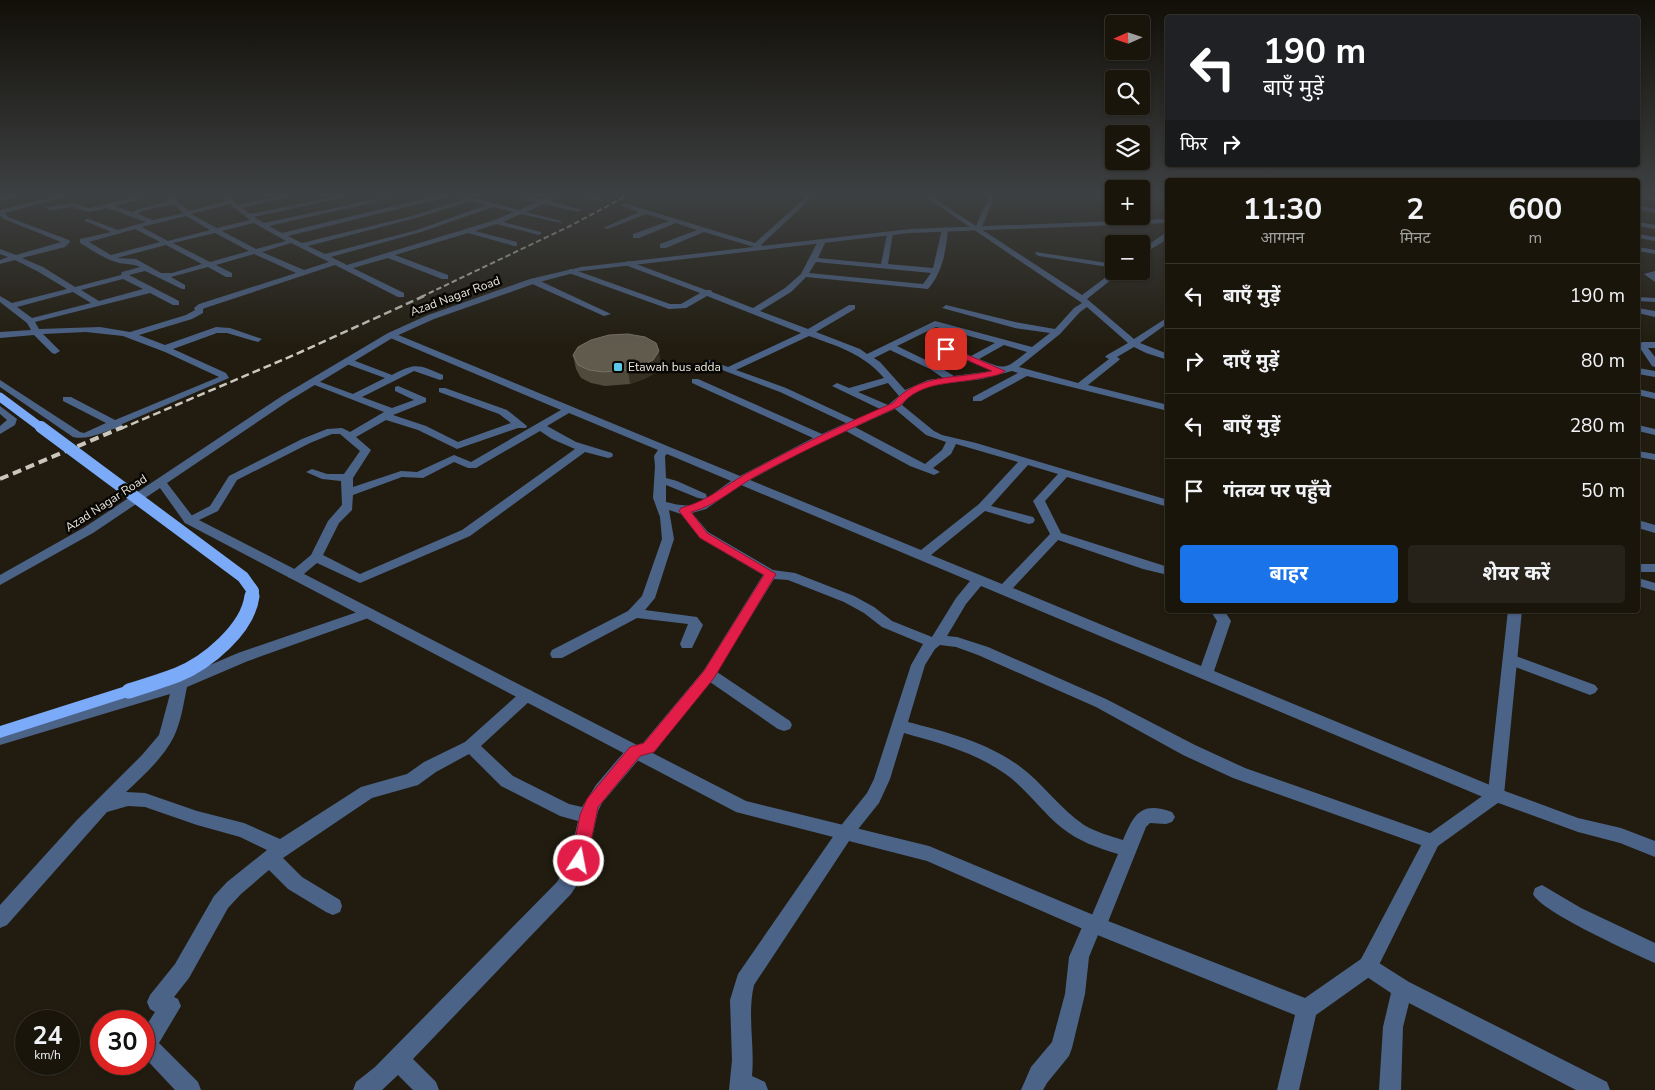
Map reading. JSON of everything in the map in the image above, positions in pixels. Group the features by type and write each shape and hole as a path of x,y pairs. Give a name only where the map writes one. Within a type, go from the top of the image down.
{"main road":[{"path":"0,397 243,577 253,591 251,607 237,630 213,653 179,674 0,732"}],"street":[{"path":"0,262 62,245"},
{"path":"87,245 120,261 132,261 163,276 182,288"},
{"path":"109,257 158,245"},
{"path":"169,245 229,275"},
{"path":"242,245 303,273"},
{"path":"163,276 279,245"},
{"path":"300,246 304,245"},
{"path":"322,257 368,245"},
{"path":"346,268 428,245"},
{"path":"753,245 760,247 762,245"},
{"name":"Azad Nagar Road","path":"0,581 88,530 312,382 391,335 431,317 533,281 572,271 782,245"},
{"path":"755,310 790,288 806,275 815,260 821,245"},
{"path":"884,266 889,245"},
{"path":"806,275 922,288 927,286 935,271 943,245"},
{"path":"1002,245 1085,301 1134,343 1149,351 1165,356"},
{"path":"300,246 401,295"},
{"path":"357,248 382,258"},
{"path":"1640,249 1655,252"},
{"path":"0,251 99,304"},
{"path":"1039,254 1105,265"},
{"path":"390,256 445,277"},
{"path":"815,260 935,271"},
{"path":"131,335 197,314 200,311 198,308 227,297 334,263"},
{"path":"628,263 755,310 868,357 890,379 896,403"},
{"path":"12,306 125,276 135,271 149,269"},
{"path":"572,271 669,307 683,306 708,292"},
{"path":"1640,274 1653,276"},
{"path":"125,276 176,303"},
{"path":"660,504 685,511 702,506 741,480 821,438 896,403 931,382 978,377 1012,368 1057,332 1085,301 1108,280"},
{"path":"533,281 607,314"},
{"path":"30,321 150,290"},
{"path":"0,298 30,321 37,333 55,351"},
{"path":"1640,298 1655,300"},
{"path":"728,370 810,332 852,307"},
{"path":"946,308 1016,325 1057,332"},
{"path":"1640,311 1655,314"},
{"path":"1081,386 1113,358 1165,321"},
{"path":"868,357 935,324 1035,351"},
{"path":"0,335 100,330 131,335 223,375 224,378 93,434 77,435 0,383"},
{"path":"163,349 216,330 226,330 258,340"},
{"path":"391,335 1496,795 1578,825 1621,836 1655,849"},
{"path":"972,359 1004,342"},
{"path":"934,344 1001,371"},
{"path":"1655,345 1642,345 1655,364"},
{"path":"889,346 933,367 951,379"},
{"path":"347,361 392,378"},
{"path":"709,363 782,390 850,425 914,464 932,469 947,452 952,440"},
{"path":"353,398 414,368 440,377"},
{"path":"1012,368 1165,407"},
{"path":"1640,371 1655,374"},
{"path":"977,399 1026,372"},
{"path":"849,391 890,379"},
{"path":"695,381 821,438"},
{"path":"312,382 422,428 457,446 518,424"},
{"path":"837,386 896,403 930,433 1165,503"},
{"path":"350,436 389,414 422,400 398,389"},
{"path":"442,390 503,412 518,424 536,428 582,449 608,455"},
{"path":"1640,392 1655,396"},
{"path":"67,399 117,424"},
{"path":"0,409 12,419 11,424 0,431"},
{"path":"348,493 401,474 419,476 454,458 472,466 569,409"},
{"path":"1640,428 1655,432"},
{"path":"189,520 214,508 234,478 306,441 331,431 342,431 366,450 347,478 346,510 330,526 316,557 294,575"},
{"path":"316,557 360,579 466,533 582,449"},
{"path":"557,654 635,613 648,598 668,538 666,517 660,504 661,464 659,456 665,449"},
{"path":"1640,454 1655,457"},
{"path":"922,556 983,507 1026,461"},
{"path":"312,472 326,477 347,478"},
{"path":"1065,473 1039,501 1056,535 1165,570"},
{"path":"660,481 673,483 702,496"},
{"path":"160,482 189,520 742,807 929,854 1098,920 1307,1009"},
{"path":"983,507 1029,520"},
{"path":"685,511 704,535 770,574 790,576 849,599 887,624 935,642 957,642 983,651 1092,699 1189,750 1239,773 1432,841"},
{"path":"1640,525 1655,529"},
{"path":"1004,590 1056,535"},
{"path":"364,1090 383,1075 572,878 579,861 587,815 592,803 635,751 648,748 709,674 770,574"},
{"path":"746,1087 740,1000 745,981 845,833 878,790 918,665 961,601 979,579"},
{"path":"1640,583 1655,587"},
{"path":"0,739 180,685 243,657 369,613"},
{"path":"635,613 692,620 696,625 687,644"},
{"path":"1206,674 1224,621 1220,613"},
{"path":"1288,1090 1307,1009 1368,966 1432,841 1496,795 1510,660 1512,613"},
{"path":"1510,660 1590,689"},
{"path":"709,674 784,725"},
{"path":"0,919 82,826 148,760 165,739 170,728 180,685"},
{"path":"190,1090 146,1044 164,1004 221,902 234,888 276,854 359,797 375,790 404,784 430,766 471,746 527,695"},
{"path":"899,726 967,746 1008,766 1077,830 1098,840 1128,849"},
{"path":"471,746 507,781 566,811 587,815"},
{"path":"102,807 128,799 145,800 197,818 244,831 276,854 296,883 333,906"},
{"path":"1032,1090 1039,1075 1061,1048 1076,994 1079,957 1098,920 1142,819 1153,815 1166,817"},
{"path":"1542,894 1574,914 1655,953"},
{"path":"1368,966 1402,989 1599,1090"},
{"path":"1390,1090 1393,1028 1402,989"},
{"path":"398,1059 428,1090"}],"building":[{"path":"628,334 645,337 656,343 659,351 653,360 628,370 603,372 589,370 578,365 573,355 578,347 591,340 609,335"}],"railway":[{"path":"421,297 530,245"},
{"path":"120,429 294,355 424,296"},
{"path":"0,479 123,427"}],"place":[{"name":"Etawah bus adda","path":"618,367"}],"route":[{"path":"579,861 587,815 592,803 635,751 648,748 709,674 770,574 704,535 685,511 691,511 702,506 729,490 741,480 809,444 900,402 904,396 913,390 931,382 978,377 1001,371 946,349"}]}
